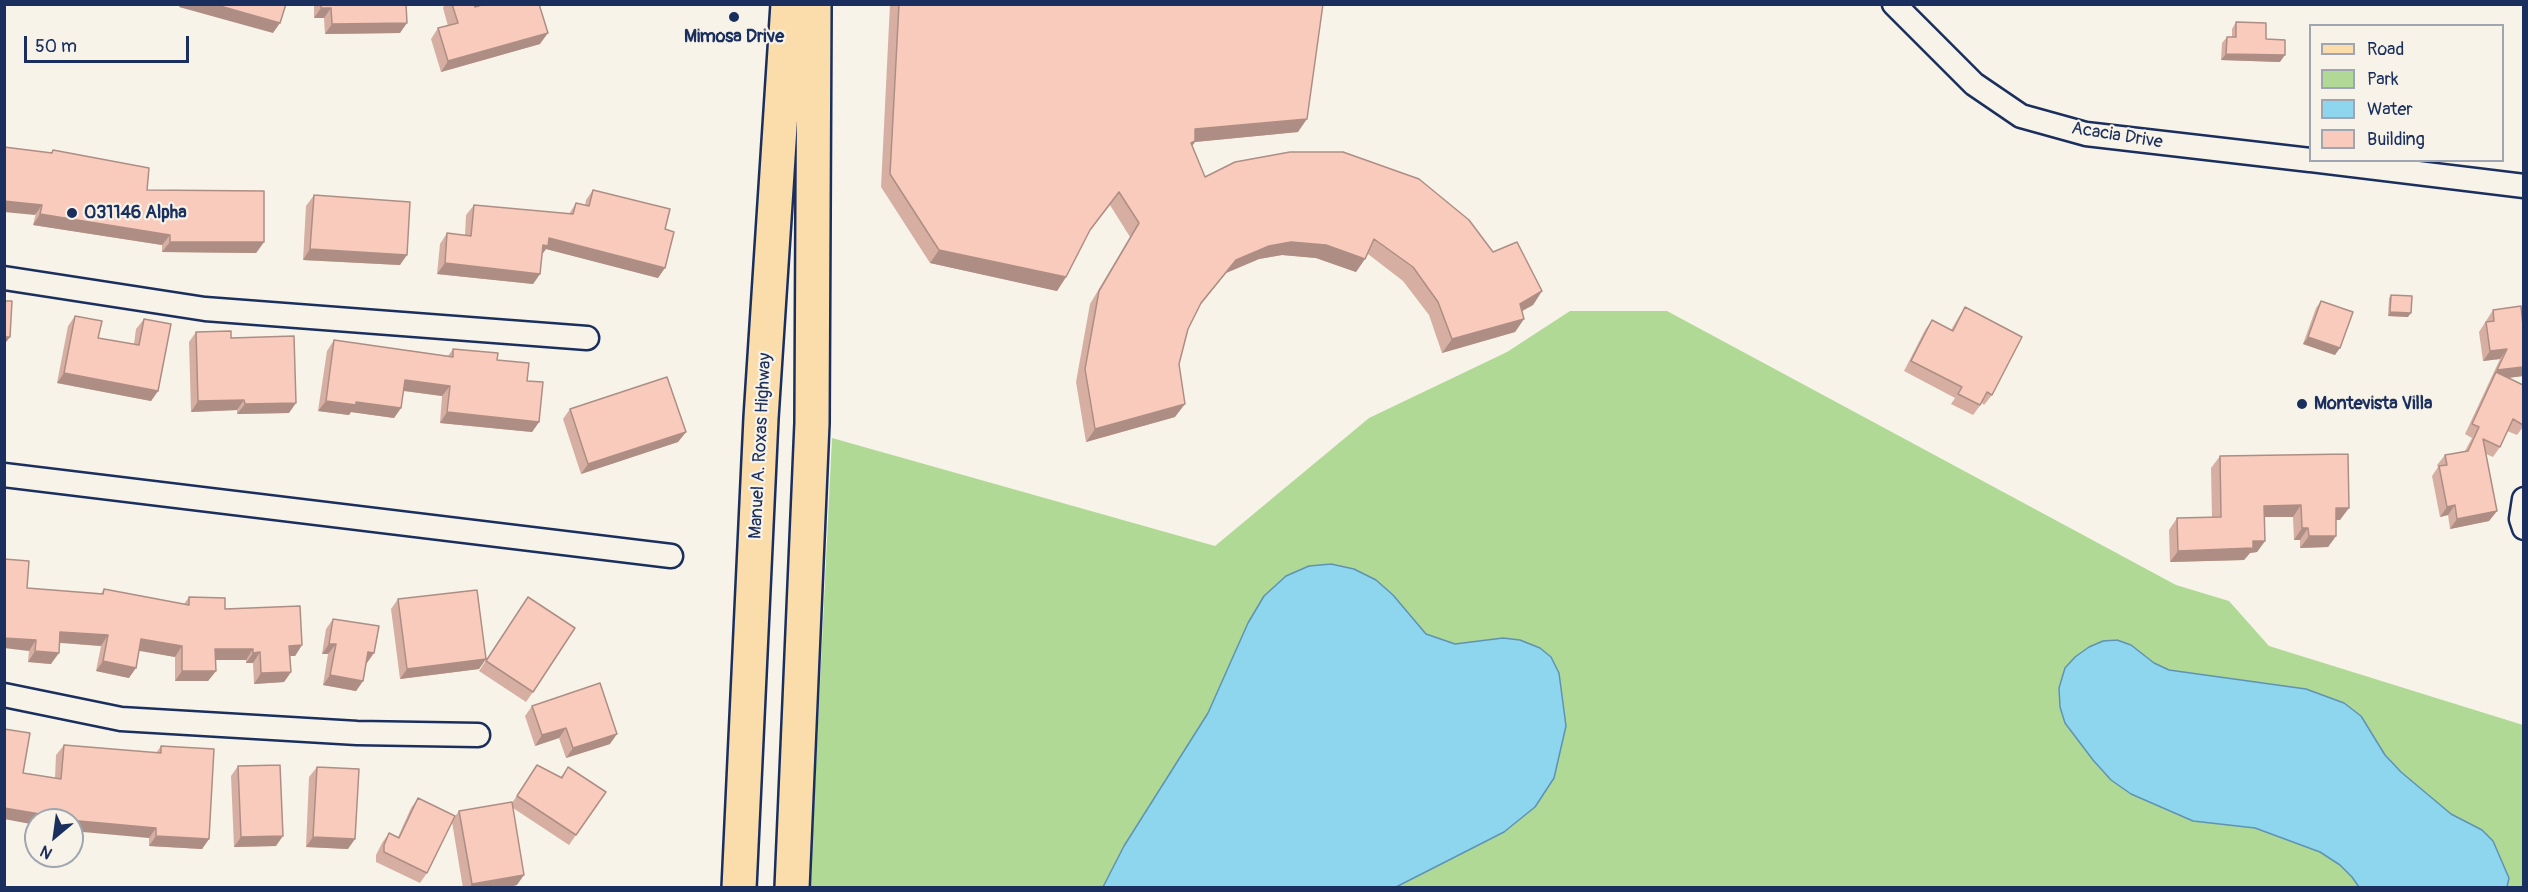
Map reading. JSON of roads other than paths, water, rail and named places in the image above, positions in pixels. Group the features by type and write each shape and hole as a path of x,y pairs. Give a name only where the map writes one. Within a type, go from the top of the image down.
{"main road":[{"name":"Manuel A. Roxas Highway","path":"739,888 761,418 788,4"},
{"path":"792,888 812,423 814,4"}],"street":[{"name":"Acacia Drive","path":"1894,4 1974,84 2021,116 2086,134 2309,160"},
{"name":"Acacia Drive","path":"2327,162 2523,186"},
{"path":"4,278 205,309 586,338"},
{"path":"4,474 671,556"},
{"path":"2523,499 2521,507 2523,528"},
{"path":"4,695 121,719 357,733 478,735"}],"water":[{"path":"1331,564 1354,569 1376,580 1393,595 1426,634 1455,644 1503,638 1520,640 1540,648 1551,657 1559,673 1566,726 1554,778 1535,807 1504,832 1396,887 1103,887 1124,846 1208,713 1248,623 1264,596 1286,576 1309,566"},
{"path":"2117,640 2131,645 2154,663 2169,670 2306,689 2344,703 2361,716 2385,755 2401,772 2451,814 2482,830 2493,841 2509,878 2507,887 2359,887 2340,865 2320,852 2255,828 2193,821 2131,794 2111,780 2093,760 2065,723 2060,707 2059,688 2065,668 2089,647 2103,641"}],"place":[{"name":"Mimosa Drive","path":"734,17"},
{"name":"031146 Alpha","path":"72,213"},
{"name":"Montevista Villa","path":"2302,404"}]}
